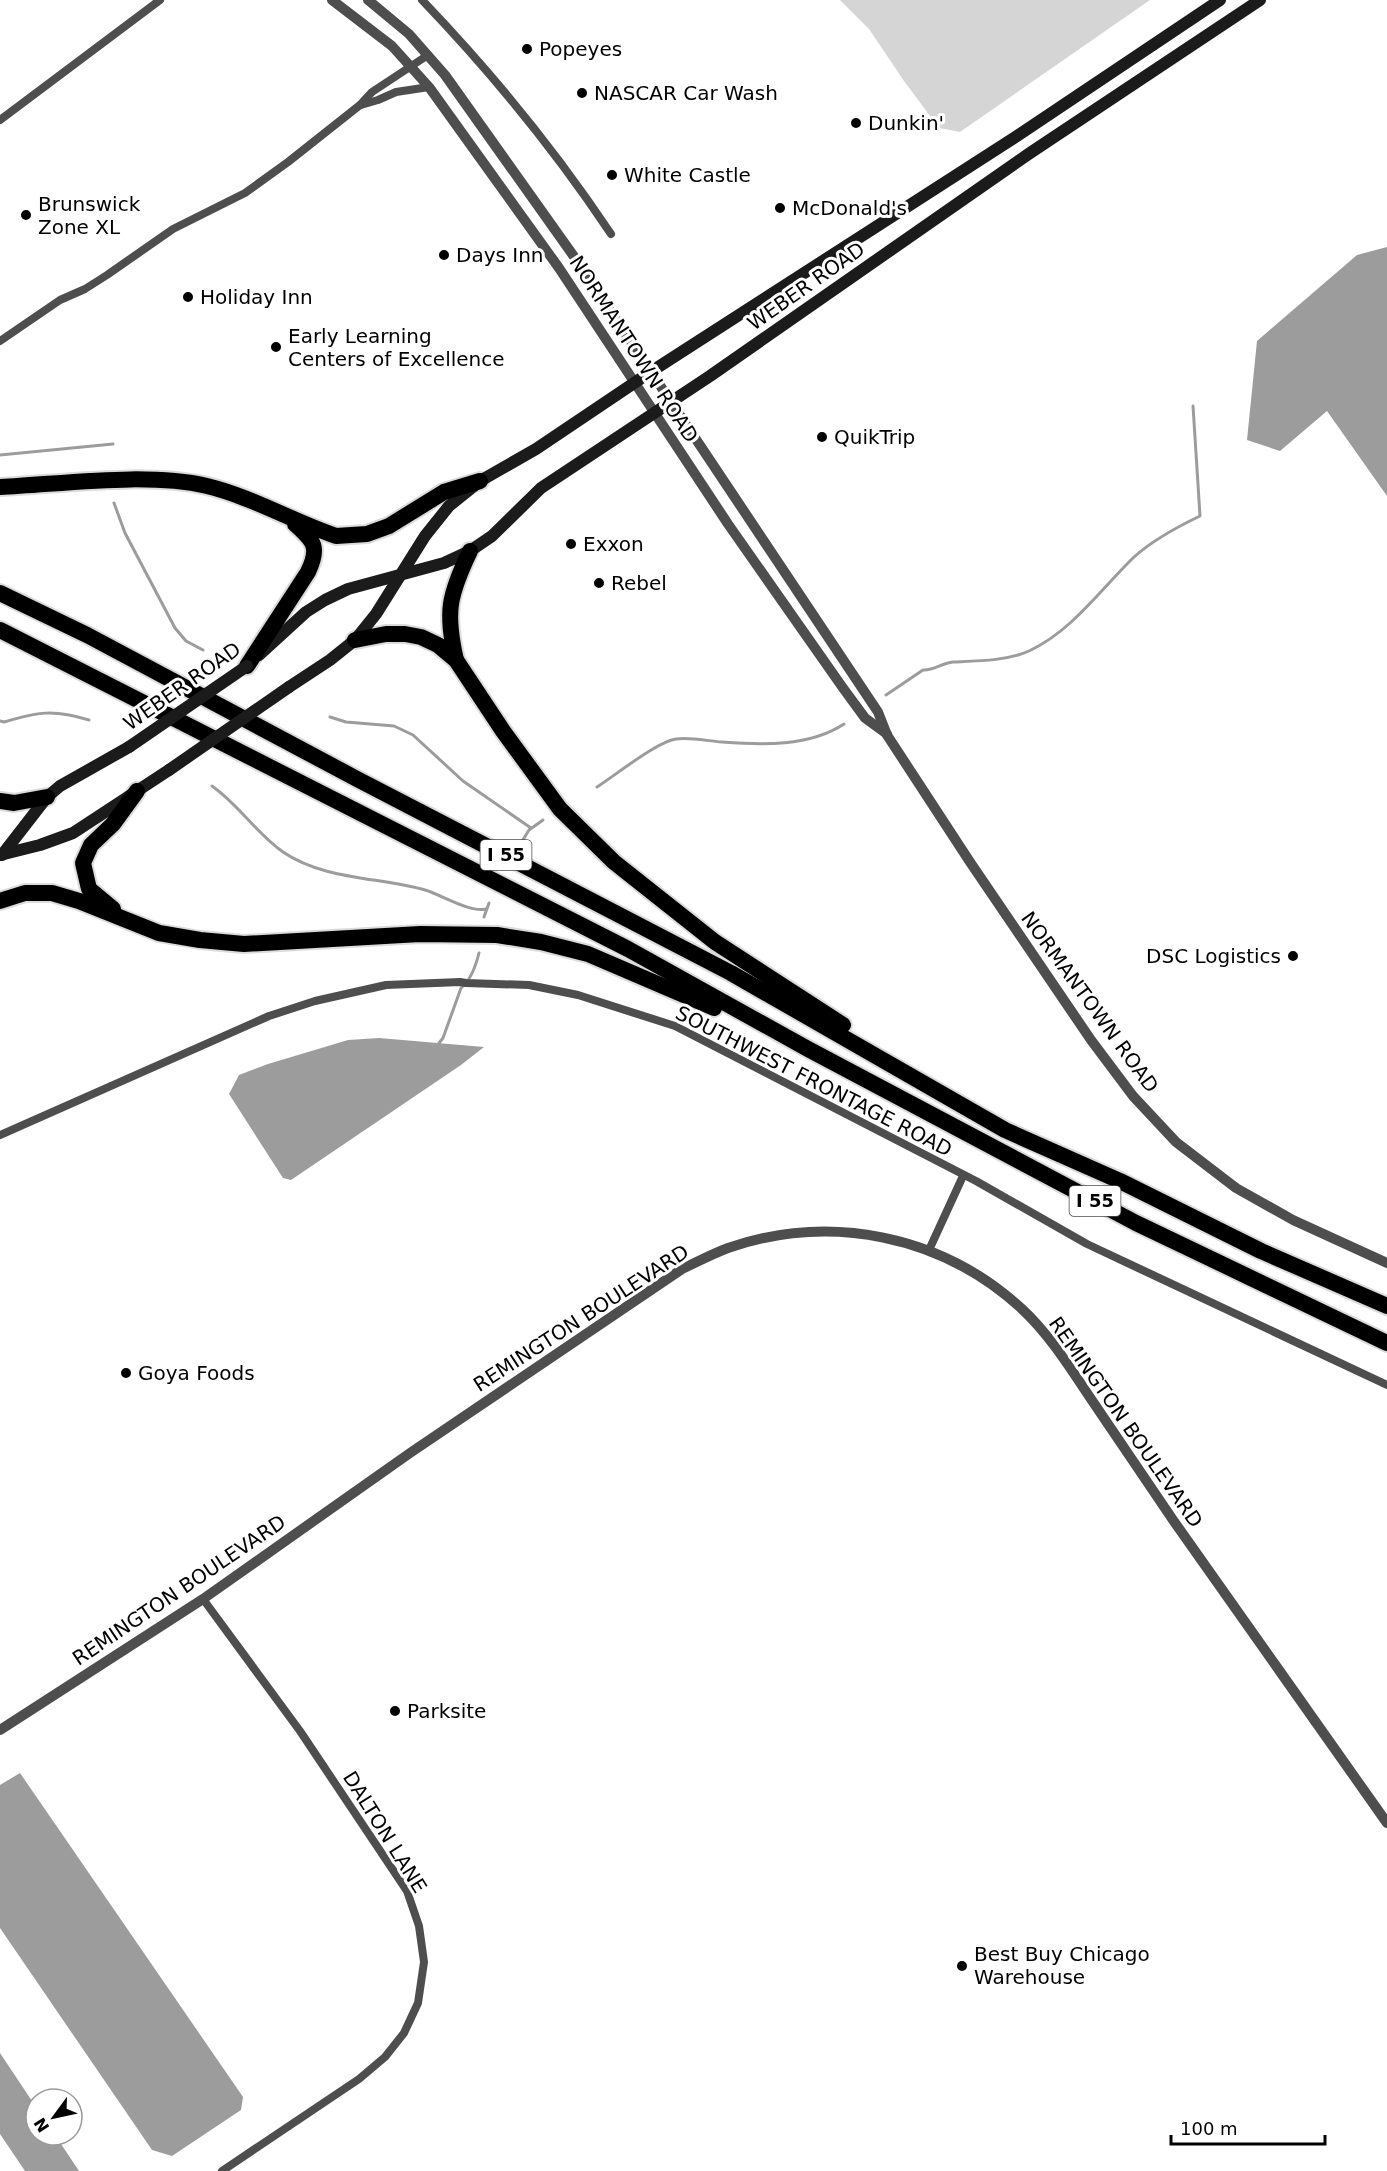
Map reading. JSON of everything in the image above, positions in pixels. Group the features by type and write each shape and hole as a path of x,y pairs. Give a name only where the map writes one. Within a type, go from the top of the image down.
{"highway":[{"path":"0,487 149,480 184,482 236,494 336,536 368,534 389,526 444,492 480,481"},
{"path":"247,666 308,572 314,559 315,546 309,537 285,516"},
{"path":"456,660 449,630 449,609 456,580 470,551"},
{"name":"I 55","path":"0,593 97,640 730,973 1005,1130 1120,1181 1261,1251 1387,1306"},
{"name":"I 55","path":"0,630 628,949 808,1049 1136,1223 1387,1343"},
{"path":"355,640 386,634 421,637 438,645 456,660 503,731 560,809 614,862 715,942 1005,1130"},
{"path":"129,921 89,889 83,863 92,845 113,824 137,791"},
{"path":"0,801 14,803 47,797"},
{"path":"0,901 25,893 52,893 79,901 159,933 244,944 420,934 497,935 541,942 588,954 808,1049"}],"main road":[{"name":"WEBER ROAD","path":"1,856 73,833 330,660 355,640 376,614 426,536 449,506 480,481 537,449 652,371 1017,136 1220,0"},
{"name":"WEBER ROAD","path":"1,856 47,797 76,775 129,747 247,666 306,612 348,589 444,563 470,551 492,536 541,488 672,402 1030,153 1260,0"}],"street":[{"path":"0,120 160,0"},
{"name":"NORMANTOWN ROAD","path":"332,0 392,46 429,87 559,268 728,524 865,718 887,735"},
{"name":"NORMANTOWN ROAD","path":"368,0 409,34 446,75 575,258 873,704 887,735 970,862 1091,1040 1133,1096 1176,1142 1236,1188 1293,1220 1387,1263"},
{"path":"422,0 469,50 557,157 611,234"},
{"path":"0,341 60,300 85,289 107,275 172,229 245,193 360,105 372,92 428,55"},
{"path":"360,105 396,92 429,87"},
{"name":"SOUTHWEST FRONTAGE ROAD","path":"0,1135 269,1016 315,1002 386,986 459,982 529,985 578,995 675,1026 976,1181 1088,1244 1387,1385"},
{"name":"SOUTHWEST FRONTAGE ROAD","path":"929,1250 963,1176"},
{"name":"REMINGTON BOULEVARD","path":"0,1730 203,1599 410,1453 682,1269 727,1248 776,1235 822,1230 874,1235 929,1250 986,1280 1023,1310 1061,1354 1161,1503 1387,1823"},
{"name":"DALTON LANE","path":"203,1599 300,1731 406,1891 419,1926 424,1962 418,2003 404,2033 385,2057 359,2079 222,2171"}],"shaded area":[{"path":"840,0 1150,0 960,132 939,128 869,29"},
{"path":"1387,247 1387,496 1327,411 1280,451 1247,440 1257,341 1357,255"},
{"path":"379,1038 484,1047 291,1180 283,1178 229,1094 239,1075 348,1040"},
{"path":"20,1773 243,2097 241,2110 172,2156 152,2150 0,1928 0,1785"},
{"path":"0,2053 24,2089 24,2147 63,2147 79,2171 25,2171 0,2134"}],"waterway":[{"path":"886,695 923,670 953,662 1011,657 1045,643 1072,621 1141,551 1166,534 1200,516 1193,406"},
{"path":"0,455 113,444"},
{"path":"114,503 125,533 175,628 186,641 203,650"},
{"path":"0,721 46,713 65,714 89,720"},
{"path":"330,717 346,722 394,726 413,735 463,781 531,828"},
{"path":"597,787 647,752 668,741 693,739 753,744 785,743 816,737 844,724"},
{"path":"212,786 273,844 299,861 334,873 425,890 464,906 479,910 486,909"},
{"path":"521,843 529,830 543,820"},
{"path":"484,917 489,903"},
{"path":"439,1043 443,1038 461,988 472,972 479,953"}],"place":[{"name":"Popeyes","path":"527,49"},
{"name":"NASCAR Car Wash","path":"582,93"},
{"name":"Dunkin'","path":"856,123"},
{"name":"White Castle","path":"612,175"},
{"name":"McDonald's","path":"780,208"},
{"name":"Brunswick Zone XL","path":"26,215"},
{"name":"Days Inn","path":"444,255"},
{"name":"Holiday Inn","path":"188,297"},
{"name":"Early Learning Centers of Excellence","path":"276,347"},
{"name":"QuikTrip","path":"822,437"},
{"name":"Exxon","path":"571,544"},
{"name":"Rebel","path":"599,583"},
{"name":"DSC Logistics","path":"1293,956"},
{"name":"Goya Foods","path":"126,1373"},
{"name":"Parksite","path":"395,1711"},
{"name":"Best Buy Chicago Warehouse","path":"962,1966"}]}
